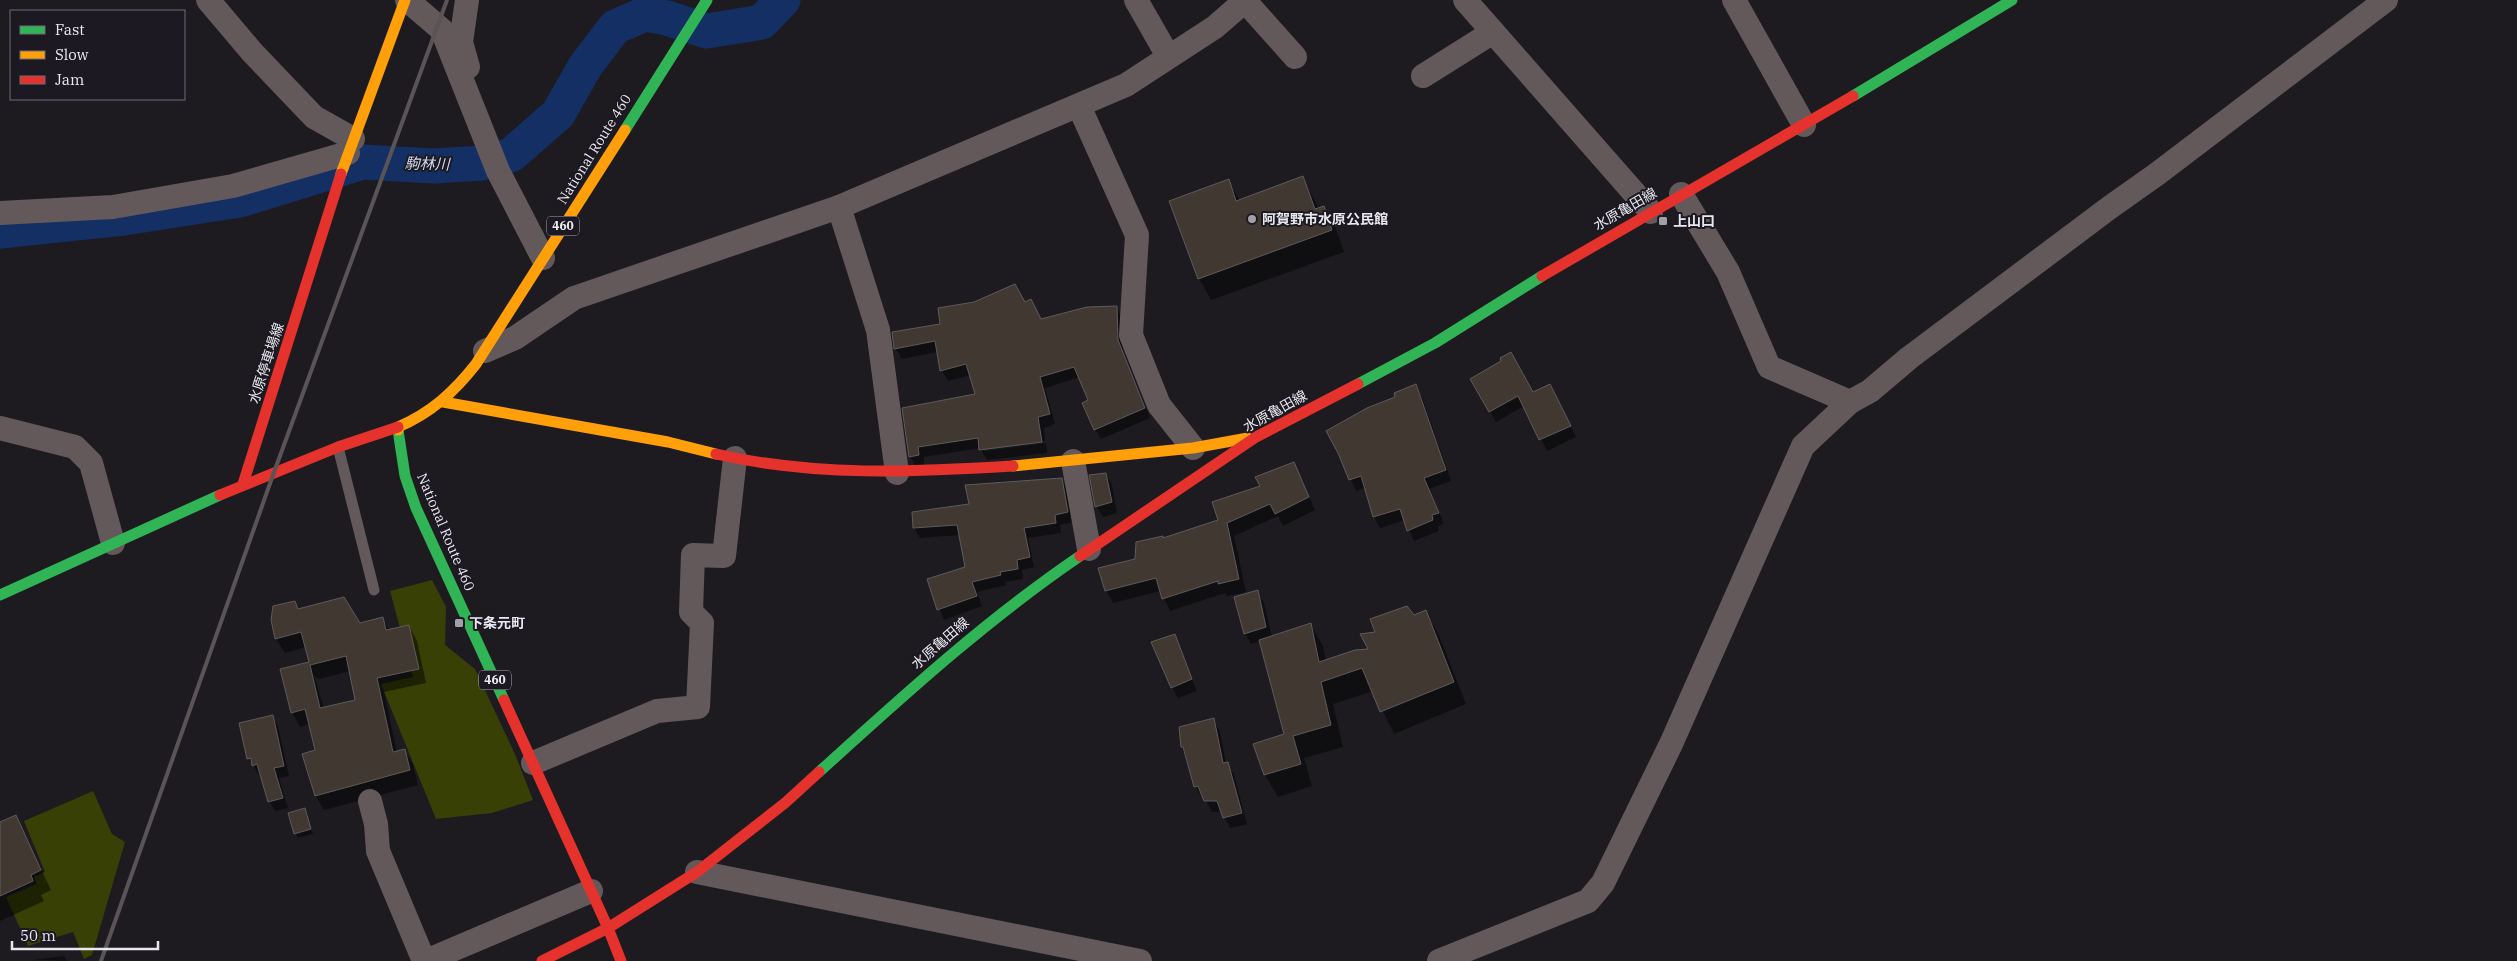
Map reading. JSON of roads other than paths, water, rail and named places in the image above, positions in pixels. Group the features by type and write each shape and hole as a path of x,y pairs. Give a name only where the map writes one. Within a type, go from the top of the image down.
{"main road":[{"name":"水原停車場線","path":"242,484 337,192 350,146 406,0"},
{"name":"水原亀田線","path":"608,928 697,872 785,803 983,626 1090,548 1256,437 1434,342 1518,290 1681,194 1804,125 2012,0"},
{"name":"National Route 460","path":"621,961 608,928 416,508 405,476 398,427 419,419 443,402 467,377 485,352 704,5"},
{"path":"443,402 668,442 734,458 829,471 897,473 1034,465 1193,448 1256,437"},
{"path":"0,595 242,484 273,475 338,447 398,427"},
{"path":"542,961 608,928"}],"street":[{"path":"208,0 252,52 314,117 350,146"},
{"path":"406,0 442,30 498,172 543,258"},
{"path":"467,0 461,42 469,70 468,96"},
{"path":"1136,0 1168,56"},
{"path":"1465,0 1651,212"},
{"path":"1734,0 1804,125"},
{"path":"1439,961 1588,901 1603,883 1671,744 1803,446 1850,402 1870,391 1909,358 2108,208 2157,174 2386,0"},
{"path":"485,352 515,338 574,298 839,207 1126,85 1215,27 1245,1 1295,57"},
{"path":"1424,76 1493,32"},
{"path":"1079,106 1137,236 1131,335 1159,405 1193,448"},
{"path":"0,213 113,207 233,186 350,146"},
{"path":"1681,194 1728,272 1769,367 1850,402"},
{"path":"839,207 878,330 897,473"},
{"path":"0,428 75,447 91,463 114,543"},
{"path":"533,763 657,711 698,706 702,623 691,612 693,555 724,556 734,458"},
{"path":"1073,461 1090,548"},
{"path":"370,801 376,824 378,851 425,961 591,891"},
{"path":"697,872 1128,960"}],"lane":[{"path":"338,447 374,590"}],"waterway":[{"name":"駒林川","path":"0,231 124,218 240,200 363,162 433,166 482,163 511,155 558,114 586,65 615,27 645,14 667,18 707,31 762,22 783,0"}],"railway":[{"path":"101,961 273,475 447,0"}],"place":[{"name":"阿賀野市水原公民館","path":"1252,219"},
{"name":"上山口","path":"1663,221"},
{"name":"下条元町","path":"459,623"}]}
